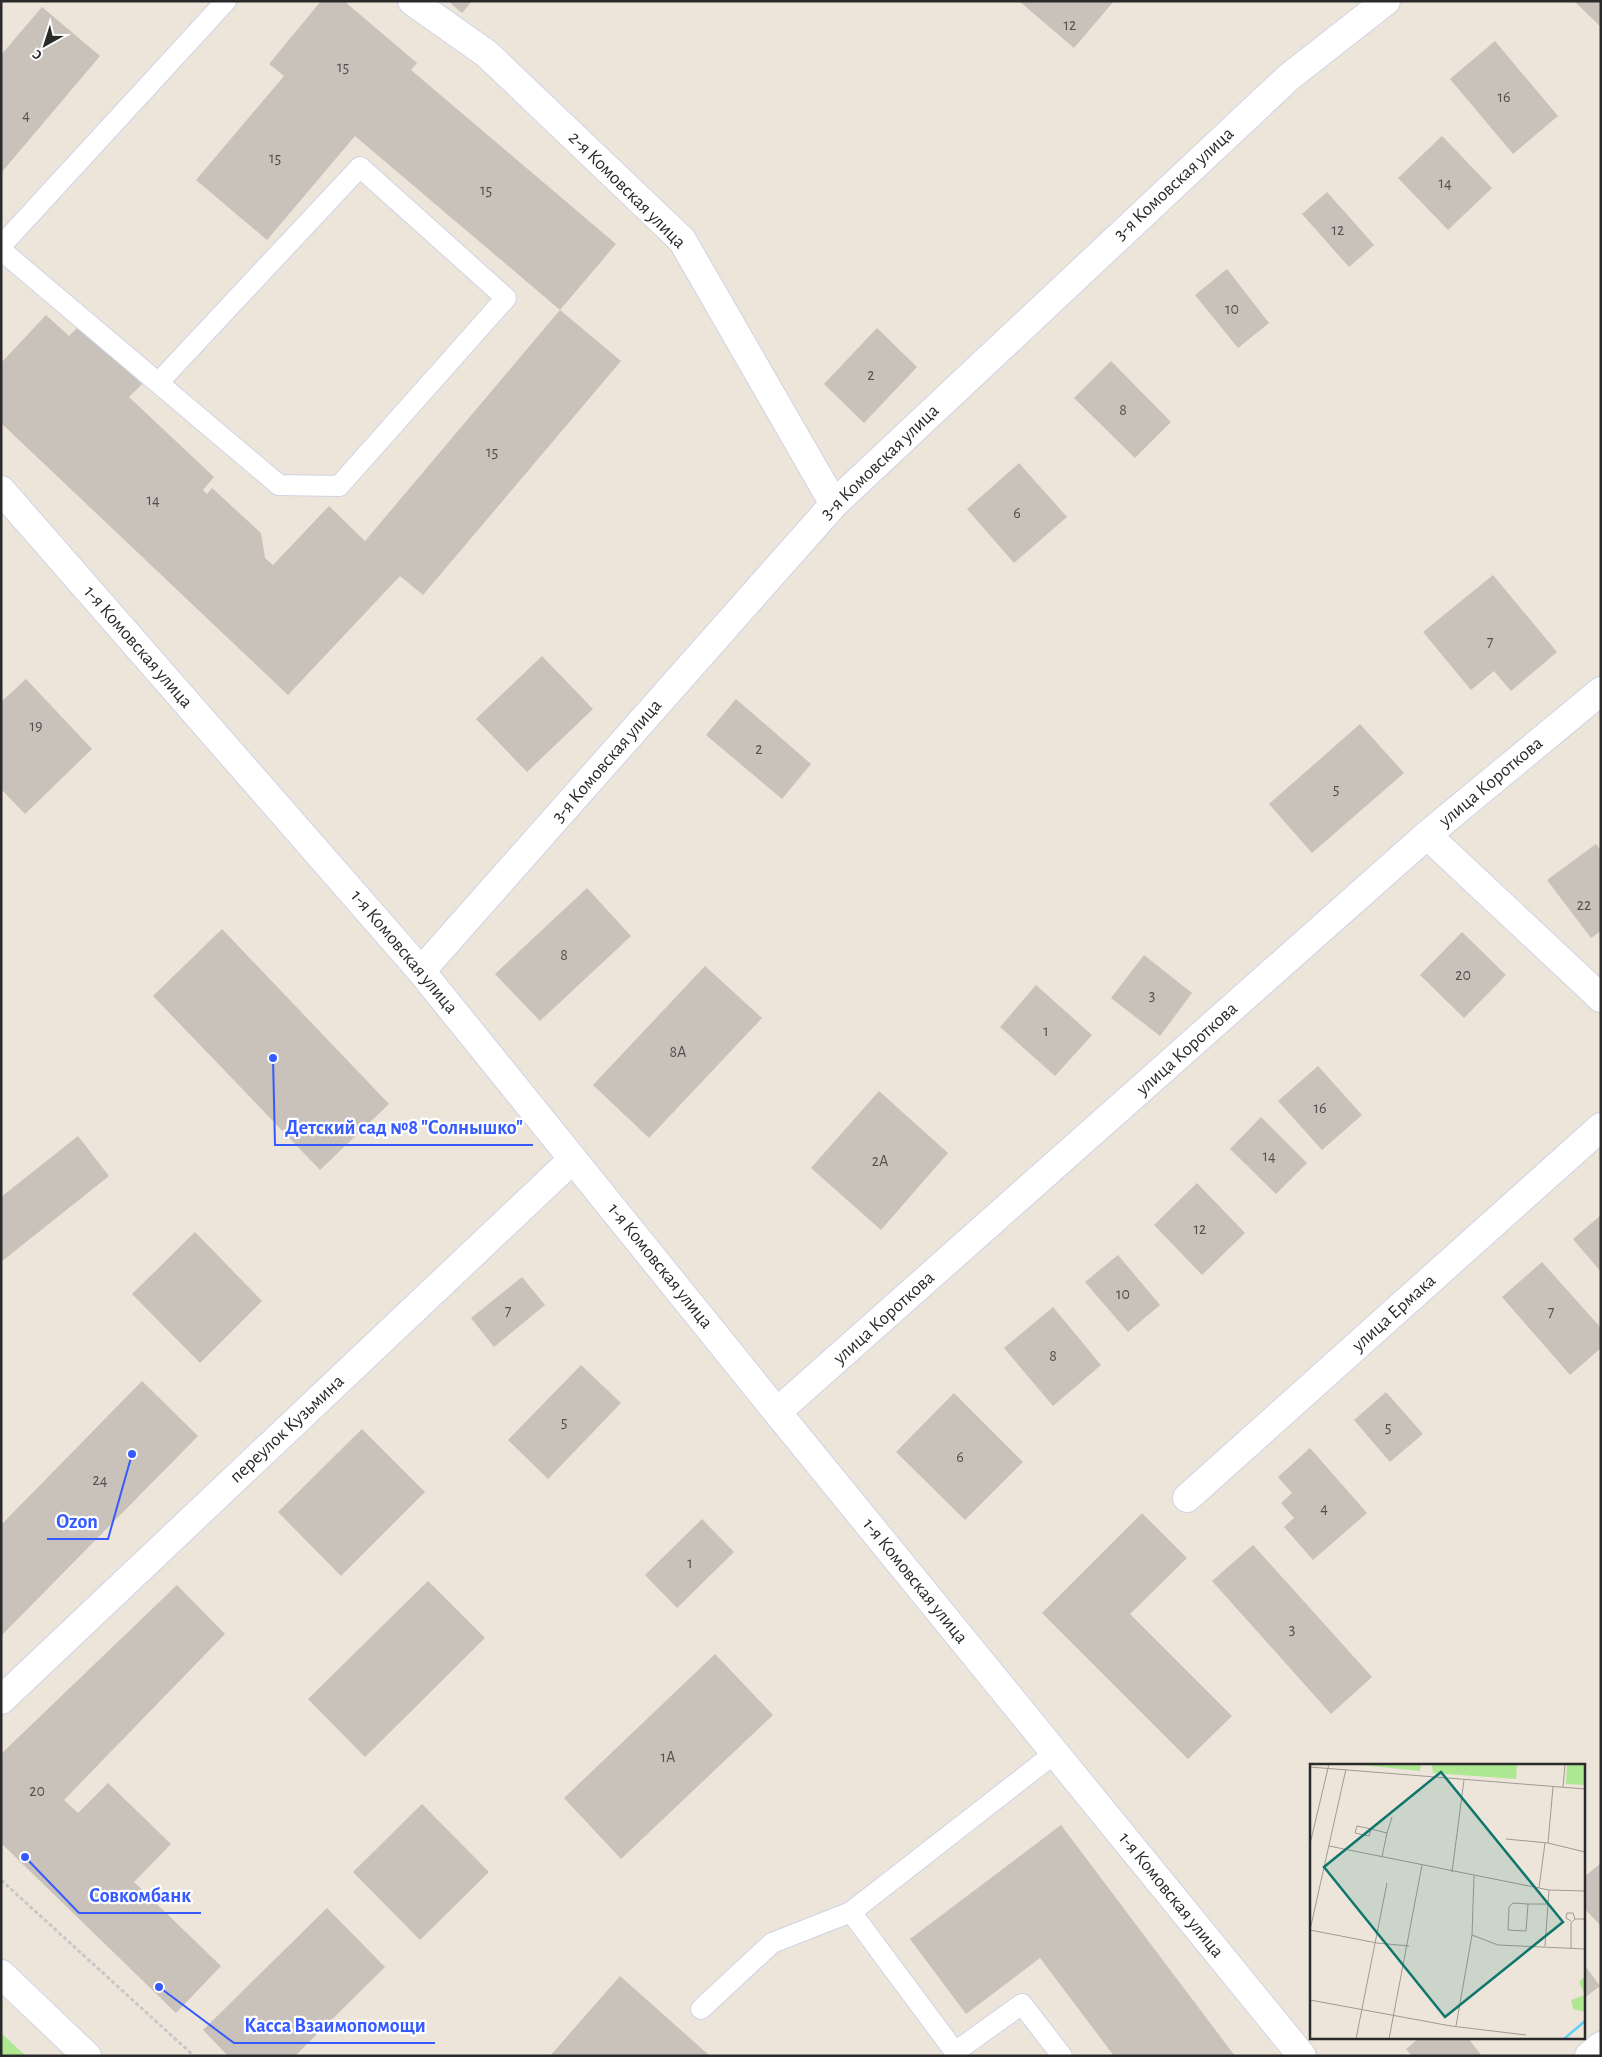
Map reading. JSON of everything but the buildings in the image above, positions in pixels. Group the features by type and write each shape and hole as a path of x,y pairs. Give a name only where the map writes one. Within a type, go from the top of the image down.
{"street":[{"name":"2-я Комовская улица","path":"412,1 487,54 682,240 834,504"},
{"name":"3-я Комовская улица","path":"421,971 834,504 1289,77 1386,1"},
{"name":"1-я Комовская улица","path":"1,490 421,971 777,1412 1302,2056"},
{"name":"улица Короткова","path":"777,1412 1427,835 1601,691"},
{"path":"1427,835 1601,998"},
{"name":"улица Ермака","path":"1187,1498 1601,1127"},
{"name":"переулок Кузьмина","path":"1,1700 573,1159"},
{"path":"1,1974 88,2056"},
{"path":"1589,2056 1601,2046"}],"lane":[{"path":"1,246 226,1"},
{"path":"1,250 158,383 280,485 339,486 506,298 360,167 158,383"},
{"path":"701,2009 772,1943 852,1912 1055,1753"},
{"path":"852,1912 957,2054 1022,2004 1062,2056"}],"path":[{"path":"1,1880 194,2056"}],"green space":[{"path":"1,2033 26,2056 1,2056"}],"place":[{"name":"Детский сад №8 \"Солнышко\"","path":"273,1058"},
{"name":"Ozon","path":"132,1454"},
{"name":"Совкомбанк","path":"25,1857"},
{"name":"Касса Взаимопомощи","path":"159,1987"}]}
